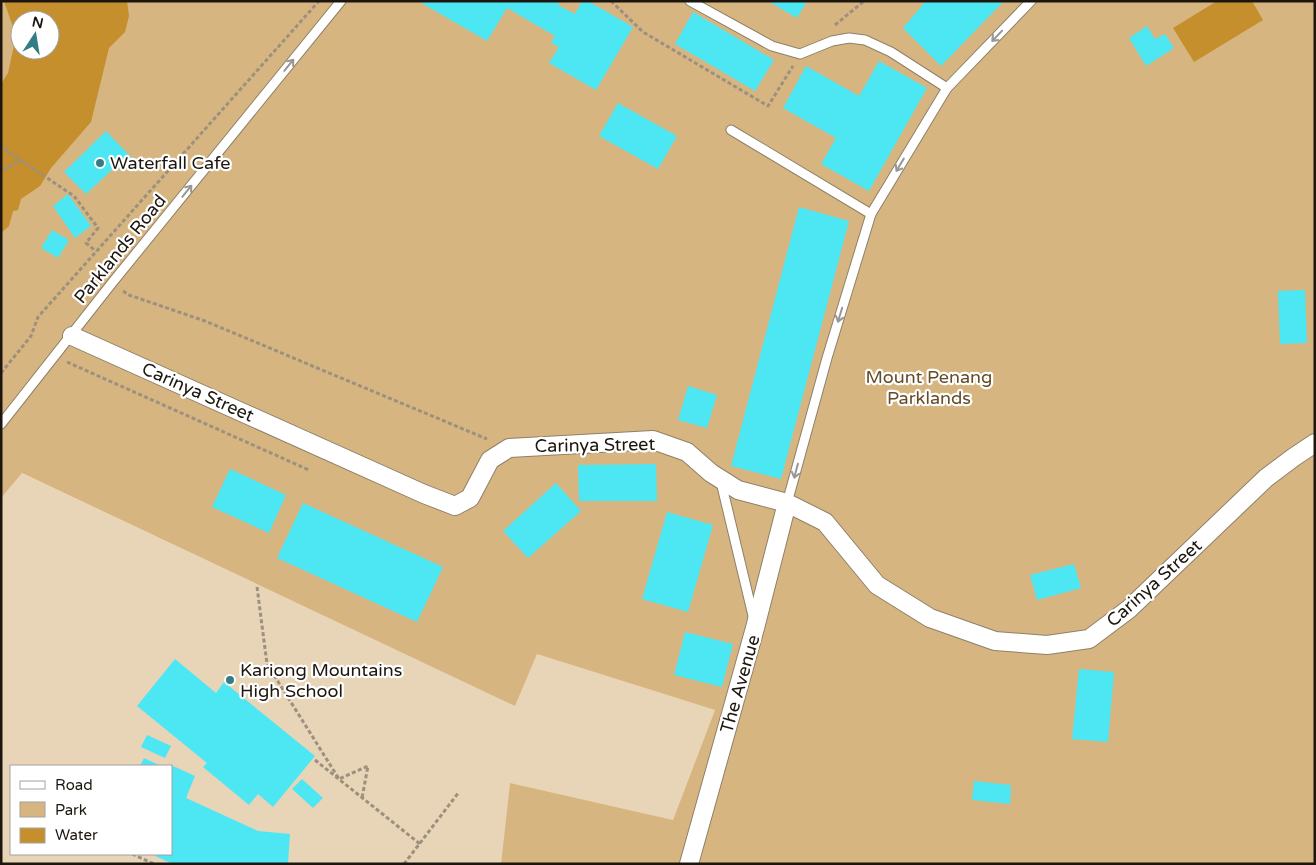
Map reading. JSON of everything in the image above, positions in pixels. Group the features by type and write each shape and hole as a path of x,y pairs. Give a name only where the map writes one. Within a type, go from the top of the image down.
{"street":[{"name":"Carinya Street","path":"72,336 455,506 470,498 490,460 508,448 653,440 687,452 711,473 738,490 787,503 825,522 877,584 930,618 995,640 1047,645 1089,639 1129,609 1266,478 1315,443"},
{"name":"The Avenue","path":"689,864 756,628 787,503"}],"lane":[{"name":"Parklands Road","path":"1,424 112,283 341,1"},
{"path":"690,1 772,46 800,54 832,41 849,38 864,40 892,52 947,88"},
{"path":"787,503 827,358 871,214 947,88 1031,1"},
{"path":"731,130 871,214"},
{"path":"721,480 756,628"}],"path":[{"path":"1,373 31,336 38,317 318,1"},
{"path":"611,1 643,32 768,106 800,54"},
{"path":"828,30 864,1"},
{"path":"1,143 7,151 74,196 98,228 86,243 96,250"},
{"path":"3,170 21,160"},
{"path":"112,283 129,295 205,321 508,448"},
{"path":"55,356 309,470"},
{"path":"257,587 267,664 338,779"},
{"path":"315,760 420,844"},
{"path":"338,779 368,766 362,798"},
{"path":"404,864 460,792"},
{"path":"134,855 154,864"}],"shaded area":[{"name":"Kariong Mountains High School","path":"21,473 515,706 537,654 715,710 673,820 510,783 501,864 1,864 1,498"}],"green space":[{"name":"Mount Penang Parklands","path":"1,1 1315,1 1315,864 501,864 510,783 673,820 715,710 537,654 515,706 22,473 1,498"}],"water":[{"path":"4,1 127,1 129,16 125,32 109,48 91,122 51,168 40,186 21,199 18,210 13,211 9,226 1,233 1,84 8,73 11,60 60,60 60,10 10,10 10,18"},
{"path":"1217,1 1252,1 1263,20 1194,62 1173,28"}],"building":[{"path":"418,1 560,1 558,5 575,14 582,1 588,1 633,27 596,90 549,63 559,47 551,43 555,36 507,8 487,41"},
{"path":"768,1 807,1 797,18"},
{"path":"926,1 1004,1 941,66 903,28"},
{"path":"693,12 774,60 755,91 675,44"},
{"path":"1147,26 1155,39 1165,34 1174,48 1146,66 1129,38"},
{"path":"879,61 927,88 869,191 821,164 836,138 783,108 806,66 859,96"},
{"path":"618,103 677,136 658,169 599,136"},
{"name":"Waterfall Cafe","path":"106,131 132,158 117,171 114,168 86,194 64,172"},
{"path":"68,194 91,226 75,238 53,206"},
{"path":"799,207 849,221 781,479 731,466"},
{"path":"52,230 69,240 58,258 41,248"},
{"path":"1305,290 1307,343 1280,344 1278,291"},
{"path":"688,386 717,395 707,428 678,420"},
{"path":"656,464 657,501 579,501 578,465"},
{"path":"230,469 286,495 269,533 212,507"},
{"path":"556,483 581,511 528,558 503,531"},
{"path":"303,503 443,567 417,622 277,558"},
{"path":"667,512 713,525 688,612 642,599"},
{"path":"1074,564 1081,588 1037,600 1030,575"},
{"path":"685,632 733,644 722,687 674,675"},
{"path":"175,659 216,693 224,682 315,756 273,807 258,794 249,805 203,767 207,763 137,706"},
{"path":"1079,669 1114,672 1108,742 1072,739"},
{"path":"147,735 171,746 165,758 141,747"},
{"path":"144,758 159,765 140,765"},
{"path":"172,765 195,776 186,798 258,831 290,834 288,864 173,864 155,856 172,855"},
{"path":"302,779 323,798 313,808 292,789"},
{"path":"974,781 1011,785 1010,804 972,800"}],"place":[{"name":"Waterfall Cafe","path":"100,163"},
{"name":"Kariong Mountains High School","path":"230,680"}]}
